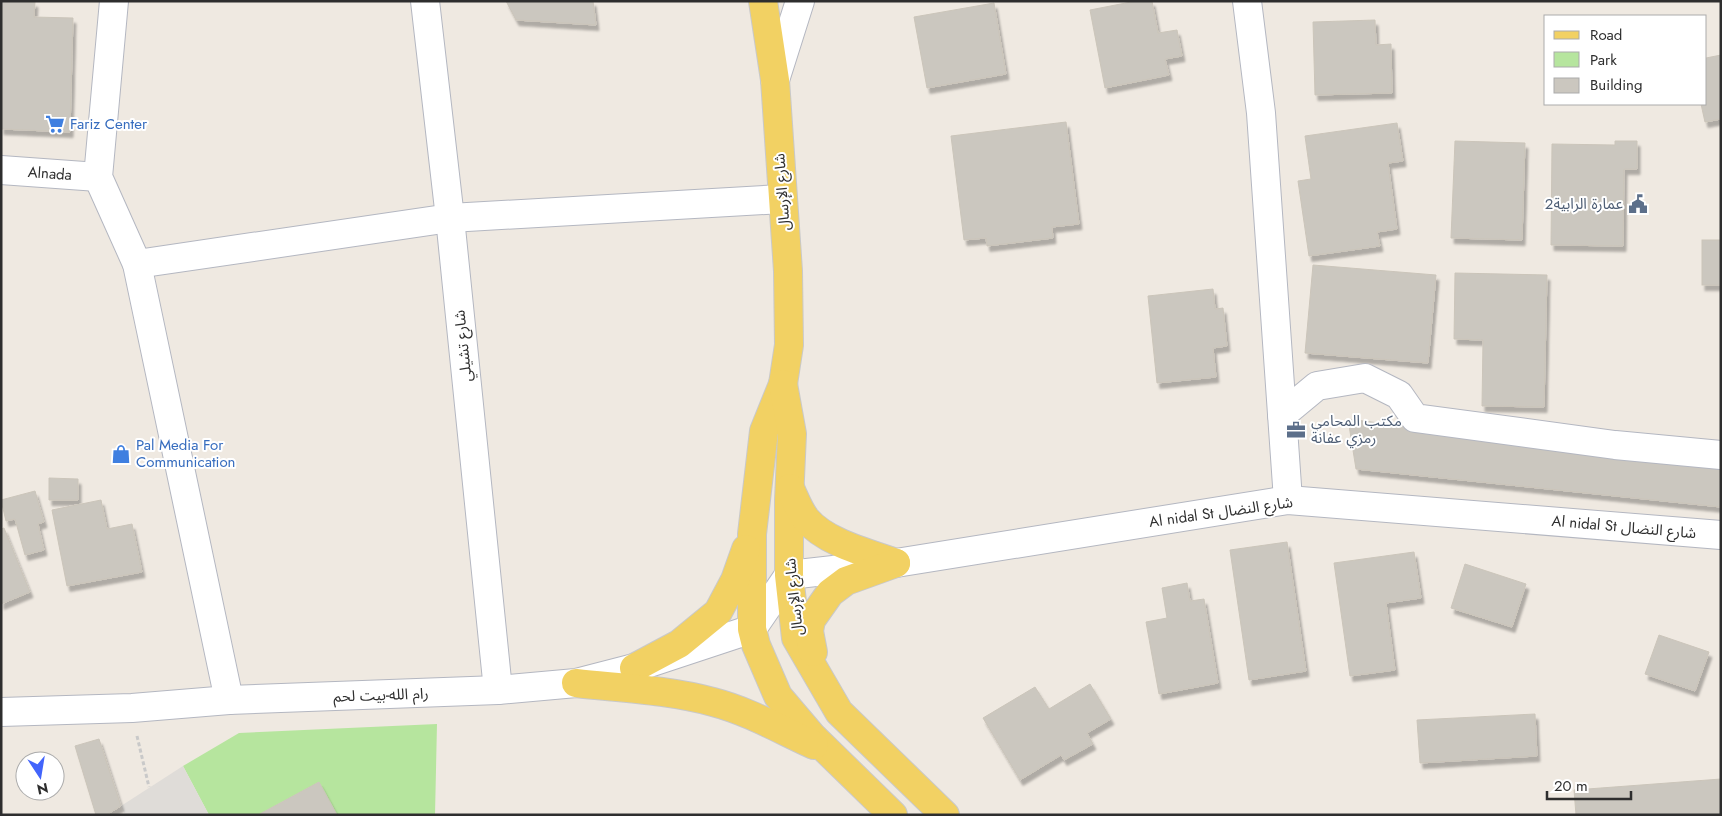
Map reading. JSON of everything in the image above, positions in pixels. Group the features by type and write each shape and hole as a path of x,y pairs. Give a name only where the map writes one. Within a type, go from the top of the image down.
{"main road":[{"name":"شارع الإرسال","path":"763,1 774,80 788,271 789,345 783,384 764,431 752,534 752,629 756,645 778,696 812,736 892,815"},
{"name":"شارع الإرسال","path":"783,384 792,434 789,575 796,638 839,712 945,815"},
{"path":"790,488 800,511 815,527 834,540 896,562"},
{"path":"634,668 679,644 718,612 735,580 752,534"},
{"path":"817,676 809,632 811,620 822,603 842,584 896,562"},
{"path":"576,683 646,690 713,702 760,718 828,751"}],"street":[{"path":"114,1 98,178 138,264 229,700"},
{"name":"شارع تشيلي","path":"425,1 450,218 498,690"},
{"path":"774,80 800,1"},
{"path":"1247,1 1261,113 1288,500"},
{"name":"Alnada","path":"1,170 98,178"},
{"path":"138,264 450,218 782,198"},
{"path":"1282,415 1317,386 1365,378 1399,395 1415,418 1615,445 1721,455"},
{"name":"Al nidal St شارع النضال","path":"789,575 896,562 1288,500 1721,535"},
{"path":"752,629 789,575"},
{"name":"رام الله-بيت لحم","path":"1,712 132,708 229,700 498,690 576,683 634,668 752,629"}],"path":[{"path":"132,708 149,787"}],"green space":[{"path":"437,724 435,815 337,815 319,782 258,815 209,815 183,766 239,733"}],"shaded area":[{"path":"183,766 209,815 125,815 121,806"}],"building":[{"path":"1,1 35,2 34,17 73,18 70,132 1,129"},
{"path":"506,1 593,1 596,25 516,20"},
{"path":"1136,1 1152,1 1158,33 1177,30 1182,56 1165,59 1169,75 1105,88 1090,10"},
{"path":"994,3 1006,74 927,88 914,17"},
{"path":"1375,20 1376,45 1391,44 1392,93 1315,95 1313,22"},
{"path":"1721,55 1721,119 1705,122 1701,105 1707,105 1707,58"},
{"path":"1066,122 1079,224 1052,227 1053,238 987,246 986,238 964,240 951,136"},
{"path":"1397,123 1403,161 1388,163 1397,229 1377,232 1380,246 1309,256 1298,181 1311,179 1305,136"},
{"path":"1455,141 1525,143 1522,240 1451,238"},
{"path":"1615,141 1637,141 1637,169 1624,169 1623,246 1551,245 1552,144 1615,145"},
{"path":"1702,240 1721,240 1721,285 1702,285"},
{"path":"1313,265 1436,275 1428,363 1305,353"},
{"path":"1455,273 1547,275 1544,407 1482,406 1483,340 1454,339"},
{"path":"1213,289 1215,309 1223,308 1227,346 1213,348 1216,377 1157,383 1148,296"},
{"path":"1348,419 1721,467 1721,507 1356,469"},
{"path":"49,478 78,479 78,500 49,500"},
{"path":"35,491 44,522 38,524 44,550 25,555 15,519 6,521 1,500"},
{"path":"101,500 107,529 132,524 142,572 67,586 52,510"},
{"path":"4,528 30,592 1,604 1,529"},
{"path":"1287,542 1306,671 1249,680 1230,550"},
{"path":"1414,552 1421,598 1386,603 1395,670 1350,676 1334,563"},
{"path":"1465,564 1526,584 1512,627 1451,608"},
{"path":"1187,583 1190,601 1204,599 1218,683 1159,694 1146,622 1167,618 1162,588"},
{"path":"1659,635 1709,652 1695,691 1645,674"},
{"path":"1090,684 1111,719 1087,733 1093,744 1064,760 1061,755 1020,780 983,718 1035,687 1049,709"},
{"path":"1535,714 1537,756 1420,763 1417,720"},
{"path":"99,739 121,806 106,815 96,815 75,746"},
{"path":"1721,779 1721,815 1576,815 1574,790"},
{"path":"319,782 337,815 258,815"}],"place":[{"name":"Fariz Center","path":"55,124"},
{"name":"عمارة الرابية2","path":"1638,204"},
{"name":"مكتب المحامي رمزي عفانة","path":"1296,430"},
{"name":"Pal Media For Communication","path":"121,454"}]}
